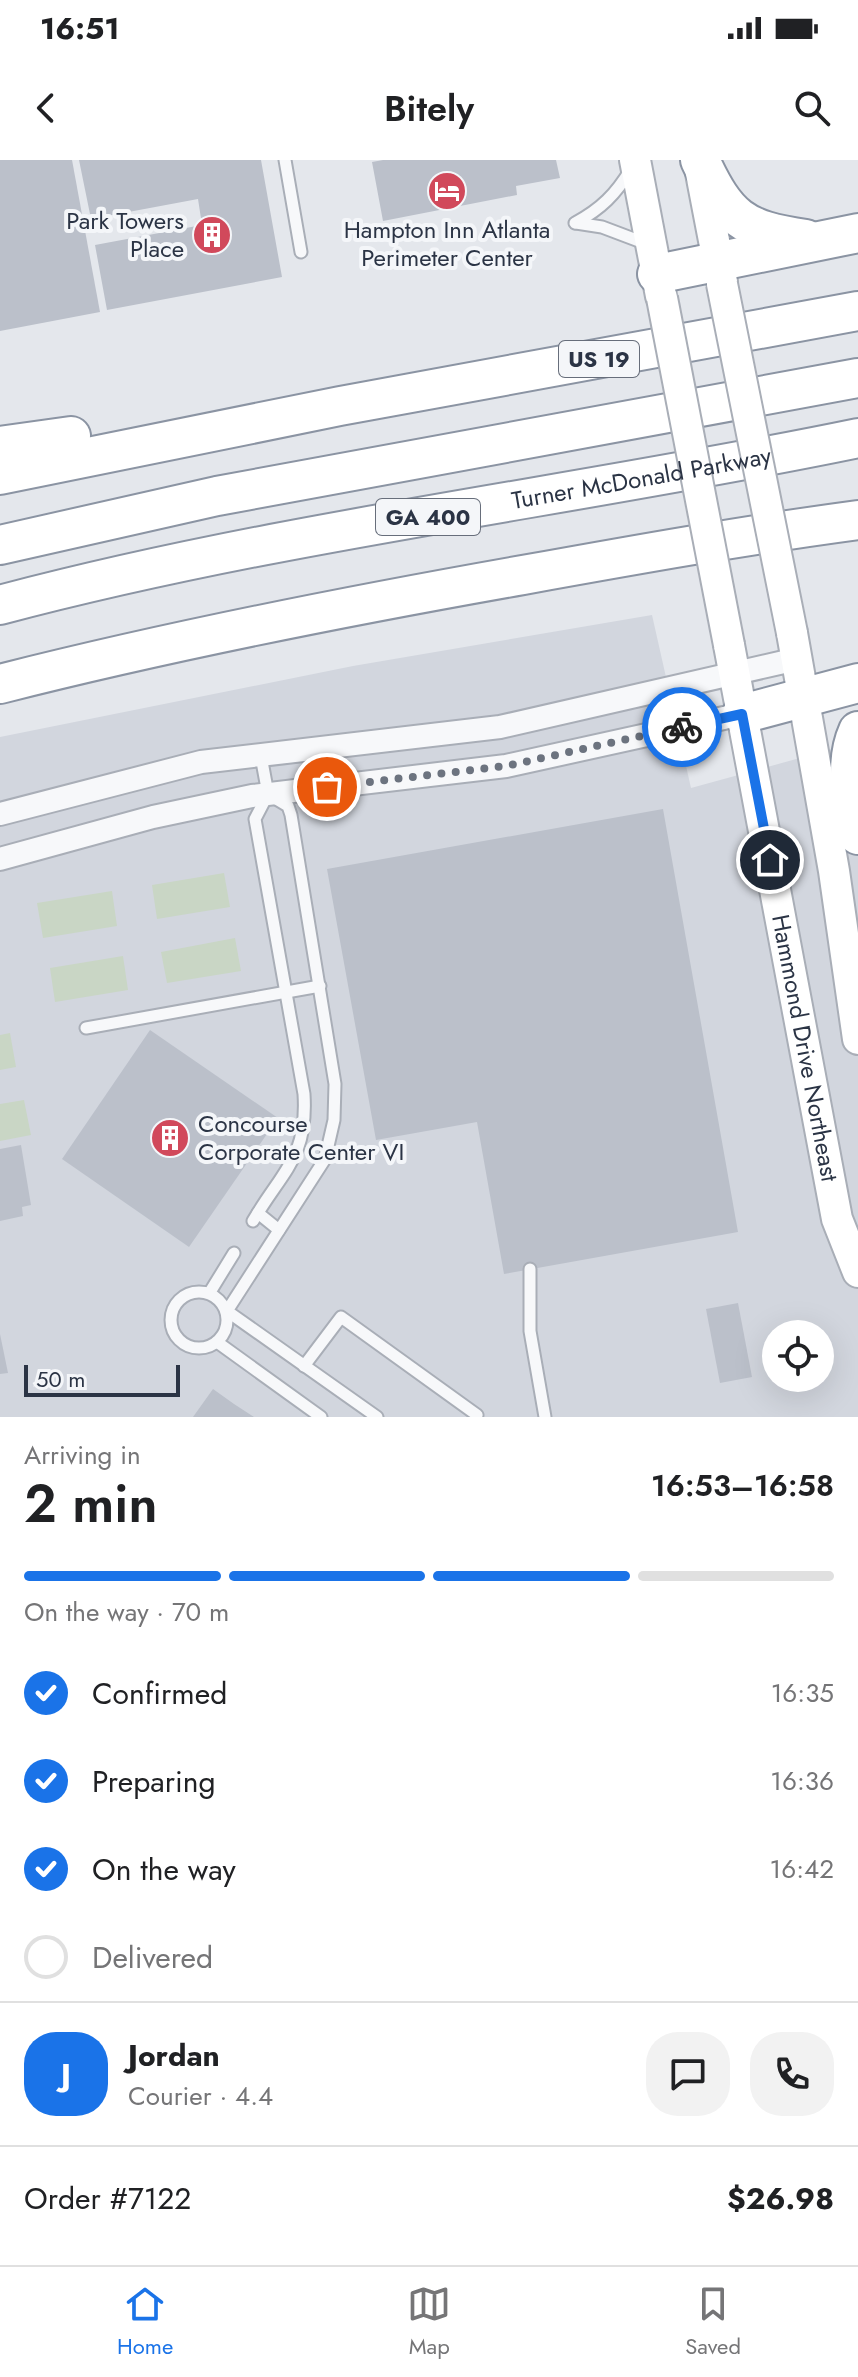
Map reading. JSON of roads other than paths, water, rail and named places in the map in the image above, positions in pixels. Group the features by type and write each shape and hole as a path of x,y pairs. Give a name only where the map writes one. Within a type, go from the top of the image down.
{"highway":[{"path":"699,160 720,199 737,218 770,233 841,237"},
{"path":"657,273 720,273 841,237"},
{"name":"US 19","path":"0,446 225,414 340,406 858,311"},
{"name":"GA 400","path":"0,545 217,496 858,378"},
{"path":"0,475 340,406"},
{"name":"Turner McDonald Parkway","path":"0,605 63,588 277,544 858,440"},
{"path":"0,684 191,638 415,594 752,534 858,520"},
{"path":"0,709 415,594"},
{"path":"742,714 858,683"},
{"path":"858,731 850,759 850,785 858,835"}],"main road":[{"path":"699,160 804,697 834,871 858,1039"},
{"name":"Hammond Drive Northeast","path":"635,161 842,1218 858,1272"}],"street":[{"path":"0,814 201,762 500,727 732,660 794,646"},
{"path":"0,859 153,817 268,794 506,766 742,714"}],"lane":[{"path":"285,160 301,252"},
{"path":"635,161 612,198 575,223 602,227 657,273"},
{"path":"261,756 268,794 255,819 287,992 306,1123 300,1147 255,1217 279,1230"},
{"path":"268,794 288,806 335,1084 334,1120 325,1159 227,1311 227,1327 217,1342 209,1347 191,1347 176,1337 172,1328 171,1318 178,1300 196,1291 210,1292 227,1311 377,1417"},
{"path":"86,1028 320,986"},
{"path":"210,1292 234,1253"},
{"path":"530,1269 530,1331 545,1417"},
{"path":"304,1366 341,1317 476,1417"},
{"path":"217,1342 321,1417"}],"place":[{"name":"Hampton Inn Atlanta Perimeter Center","path":"447,191"},
{"name":"Park Towers Place","path":"212,235"},
{"name":"Concourse Corporate Center VI","path":"170,1138"}]}
